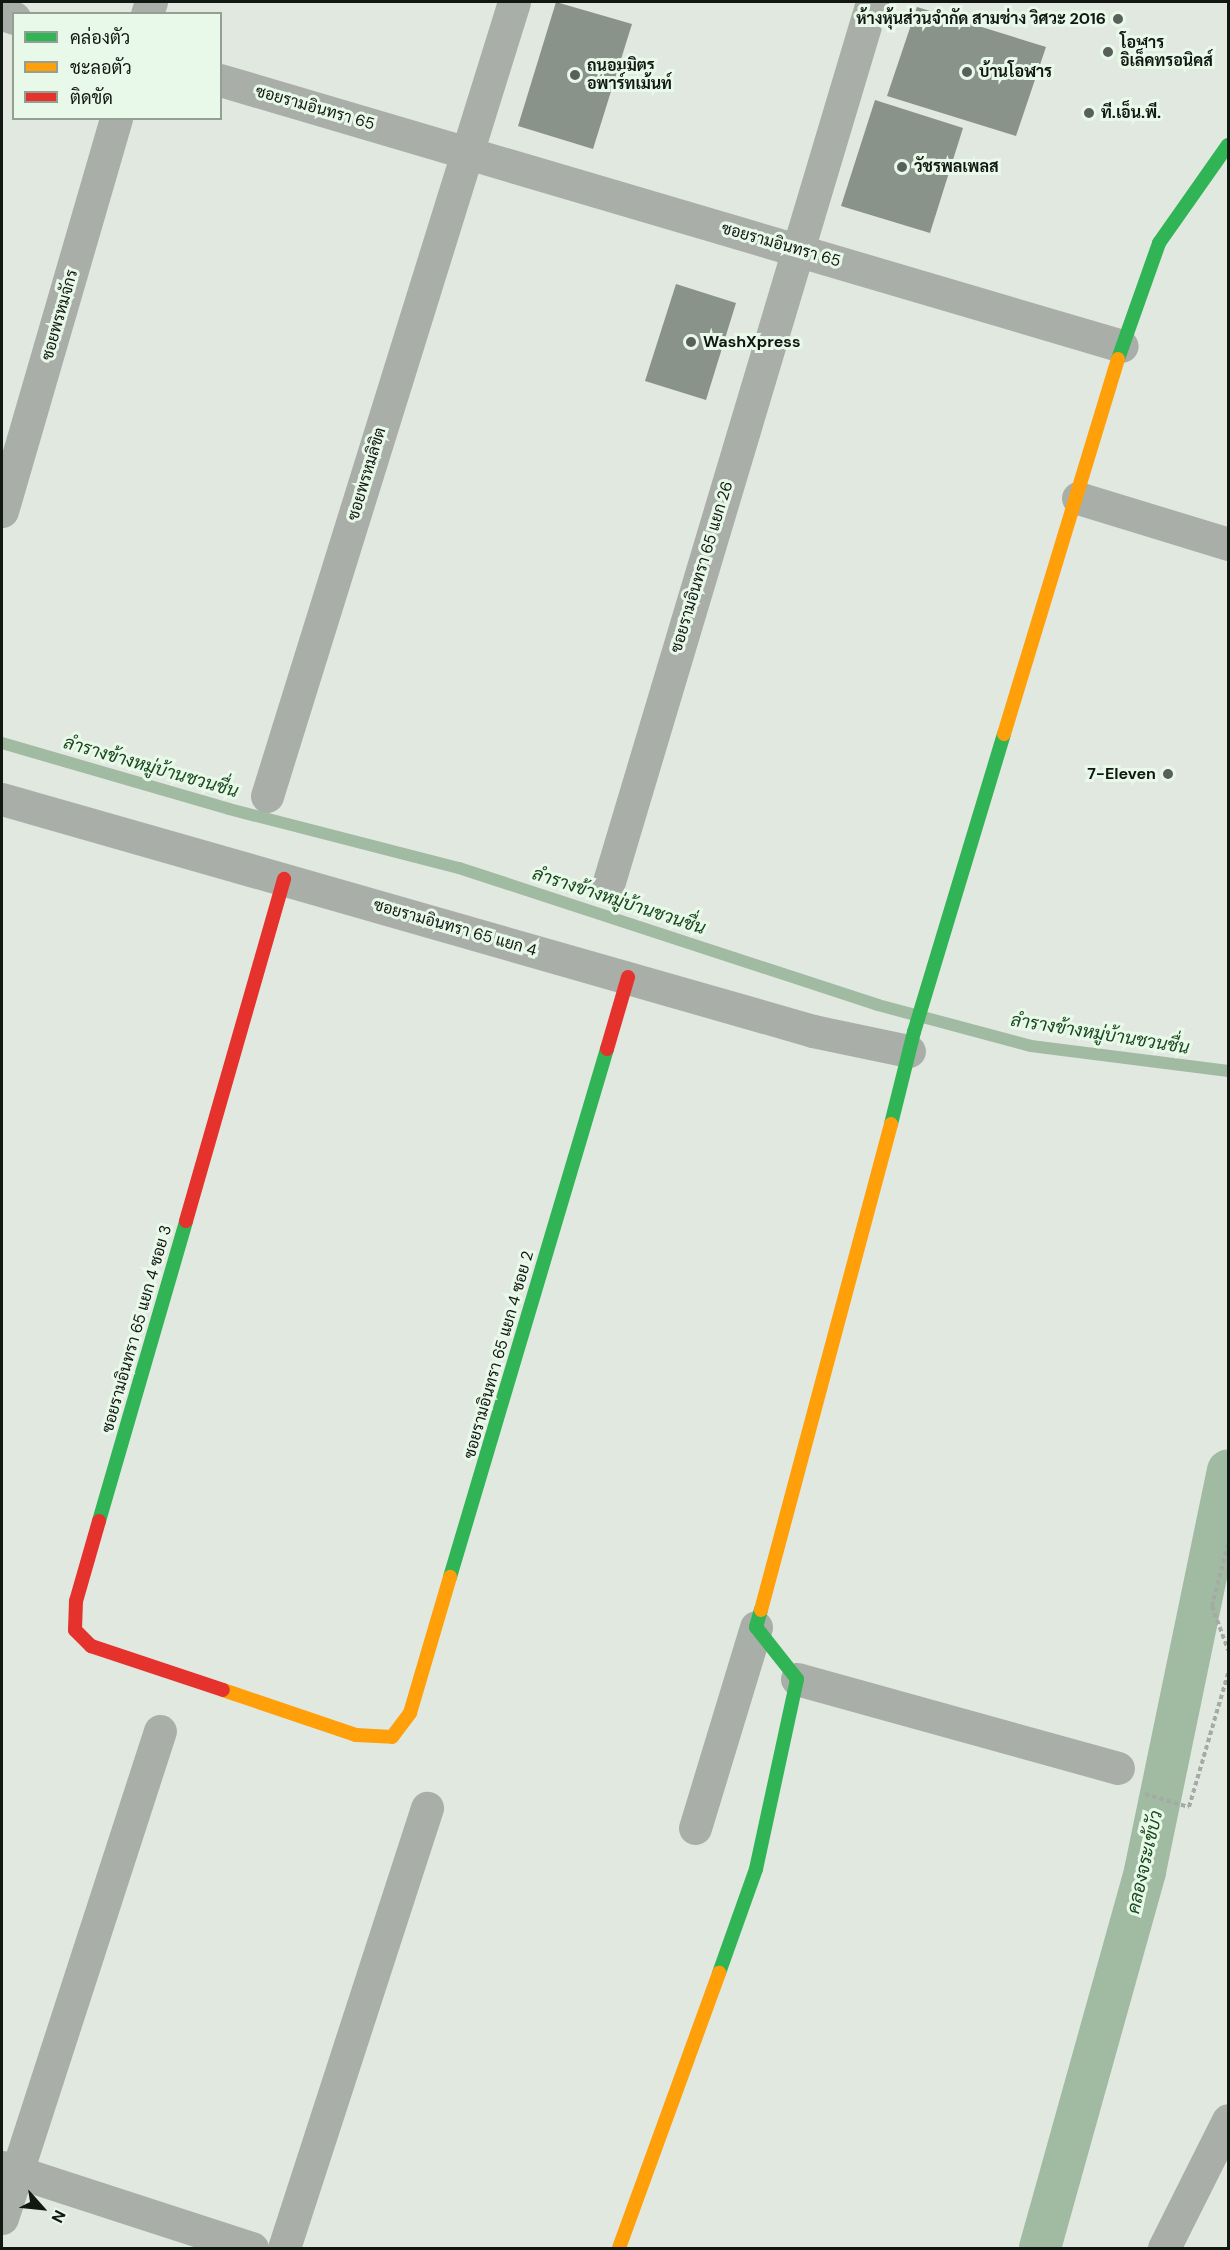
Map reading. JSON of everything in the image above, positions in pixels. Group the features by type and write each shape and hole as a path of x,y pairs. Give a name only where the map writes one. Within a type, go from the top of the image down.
{"street":[{"name":"ซอยพรหมลิขิต","path":"267,796 513,2"},
{"name":"ซอยรามอินทรา 65 แยก 26","path":"608,885 796,249 873,2"},
{"name":"ซอยรามอินทรา 65","path":"222,81 1122,346"},
{"name":"ซอยพรหมจักร","path":"2,511 115,120"},
{"path":"695,1828 756,1627 842,1316 912,1041 1078,498 1122,346 1159,243 1228,145"},
{"path":"1078,498 1228,544"},
{"name":"ซอยรามอินทรา 65 แยก 4","path":"2,799 813,1031 912,1041"},
{"name":"ซอยรามอินทรา 65 แยก 4 ซอย 3","path":"284,879 76,1601 75,1630 92,1646 356,1735 392,1737"},
{"name":"ซอยรามอินทรา 65 แยก 4 ซอย 2","path":"392,1737 410,1713 628,977"},
{"path":"756,1627 797,1679 1118,1768"},
{"path":"619,2248 756,1869 797,1679"},
{"path":"2,2218 9,2169 160,1731"},
{"path":"284,2248 427,1808"},
{"path":"1164,2248 1228,2120"},
{"path":"9,2169 252,2248"}],"path":[{"path":"1228,1544 1212,1606 1228,1650"},
{"path":"1140,1792 1189,1807 1228,1674"}],"building":[{"name":"ถนอมมิตร อพาร์ทเม้นท์","path":"556,2 632,24 593,149 518,126"},
{"name":"บ้านโอฬาร","path":"917,7 1046,47 1016,136 887,96"},
{"name":"วัชรพลเพลส","path":"875,100 963,128 930,233 841,206"},
{"name":"WashXpress","path":"676,284 736,303 706,400 645,381"}],"waterway":[{"name":"ลำรางข้างหมู่บ้านชวนชื่น","path":"2,743 229,809 459,868 878,1005 1031,1046 1228,1071"},
{"name":"คลองจระเข้บัว","path":"1040,2248 1145,1871 1228,1470"}],"traffic: fast":[{"path":"1118,359 1159,243 1228,145"},
{"path":"891,1124 914,1032 1004,734"},
{"path":"450,1577 607,1049"},
{"path":"99,1521 186,1221"},
{"path":"719,1973 756,1869 797,1679 756,1627 761,1610"}],"traffic: slow":[{"path":"1004,734 1118,359"},
{"path":"761,1610 891,1124"},
{"path":"223,1690 356,1735 392,1737 410,1713 450,1577"},
{"path":"619,2248 719,1973"}],"traffic: jam":[{"path":"186,1221 284,879"},
{"path":"607,1049 628,977"},
{"path":"99,1521 76,1601 75,1630 91,1646 223,1690"}],"place":[{"name":"ห้างหุ้นส่วนจำกัด สามช่าง วิศวะ 2016","path":"1118,19"},
{"name":"โอฬาร อิเล็คทรอนิคส์","path":"1108,52"},
{"name":"บ้านโอฬาร","path":"967,72"},
{"name":"ถนอมมิตร อพาร์ทเม้นท์","path":"575,75"},
{"name":"ที.เอ็น.พี.","path":"1089,113"},
{"name":"วัชรพลเพลส","path":"902,167"},
{"name":"WashXpress","path":"691,342"},
{"name":"7-Eleven","path":"1168,774"}]}
